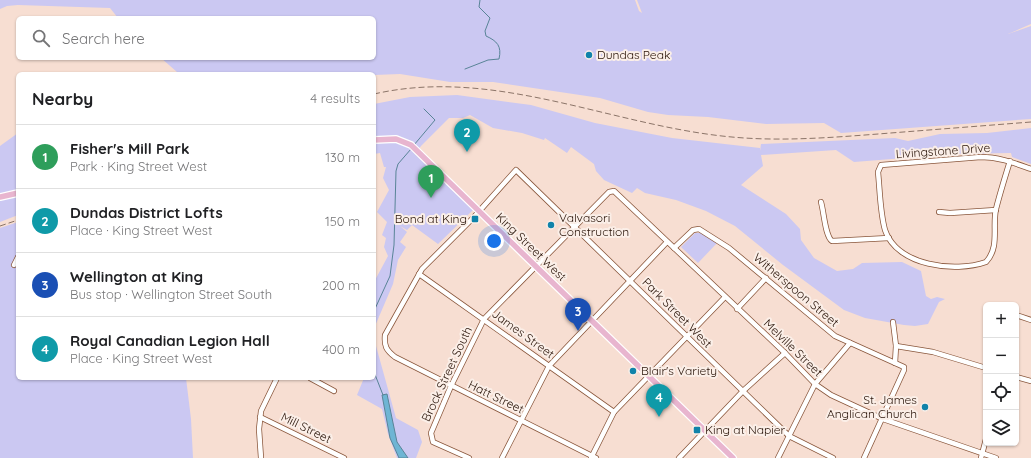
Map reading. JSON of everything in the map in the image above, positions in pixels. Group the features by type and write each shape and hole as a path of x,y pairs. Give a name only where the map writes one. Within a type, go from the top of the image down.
{"main road":[{"name":"King Street West","path":"376,140 396,139 411,145 478,212 733,458"},
{"path":"0,197 16,193"}],"street":[{"name":"Livingstone Drive","path":"889,238 884,222 878,172 880,167 981,156 996,157 1031,169"},
{"path":"821,202 825,214 827,235 832,241 889,238 902,252 933,265 942,267 981,264 986,262 991,257 996,245 996,210 1010,161"},
{"name":"Park Street West","path":"478,212 516,170 789,436 833,458"},
{"name":"Brock Street South","path":"469,458 433,442 431,433 451,386 484,319 534,266 609,192 614,192"},
{"name":"Melville Street","path":"614,192 785,353 814,384 831,395 883,419 982,456 996,458"},
{"path":"939,212 950,213 996,210"},
{"path":"419,274 436,253 478,212"},
{"name":"Witherspoon Street","path":"674,248 693,230 699,229 729,248 836,336 903,367 904,370 883,419"},
{"path":"502,458 549,366 667,242"},
{"path":"14,265 16,261"},
{"name":"James Street","path":"419,274 614,412"},
{"name":"Hatt Street","path":"419,274 385,335 384,345 388,352 451,386 593,457"},
{"path":"737,309 766,278"},
{"path":"593,457 614,412 725,297"},
{"path":"1019,316 1031,320"},
{"path":"893,322 896,346 895,363"},
{"path":"778,458 814,384 850,343"},
{"path":"896,346 933,352 983,367"},
{"path":"679,458 742,391 785,353"},
{"path":"1019,378 1031,381"},
{"path":"262,458 259,429 260,417 276,380"},
{"path":"314,380 334,390"},
{"name":"Mill Street","path":"260,417 344,458"},
{"path":"864,458 883,419"},
{"path":"982,456 984,446"}],"shaded area":[{"path":"0,0 635,0 639,11 642,13 637,0 1031,0 1031,24 1008,34 1031,26 1031,119 841,133 824,123 766,124 708,117 668,115 648,112 600,98 493,82 450,82 400,74 376,75 376,72 177,72 163,60 376,60 376,16 116,16 110,8 18,5 7,6 0,9"},
{"path":"457,95 531,105 595,123 672,138 760,148 760,151 761,144 895,138 908,141 940,134 987,133 1031,128 1031,164 1012,157 1011,153 955,154 854,162 836,150 761,155 763,166 741,185 786,214 800,229 801,240 814,258 837,271 853,269 862,263 902,262 921,271 926,296 931,299 937,297 945,299 939,302 928,324 915,326 865,318 844,310 783,265 735,226 706,211 676,200 645,193 637,188 632,193 604,180 596,171 594,164 571,147 567,153 545,138 544,140 522,133 493,128 470,115 463,118 449,118 415,154 473,210 438,244 412,225 407,230 400,226 407,232 400,242 406,247 398,260 393,284 376,324 376,278 388,256 384,247 386,238 382,235 387,222 377,212 389,190 383,178 386,167 384,167 380,153 376,154 376,104 410,97"},
{"path":"16,134 16,216 0,222 0,146"},
{"path":"16,223 16,380 186,380 191,419 193,458 0,458 0,228"},
{"path":"695,233 701,233 717,243 698,263 681,247"},
{"path":"376,346 396,418 418,430 422,442 416,458 397,458 388,434 382,409 357,395 363,380 376,380"},
{"path":"387,394 397,442 408,458 399,458 390,438 382,395"}],"waterway":[{"path":"465,69 488,60 499,59 500,51 498,44 486,36 485,31 490,18 479,7 480,0"},
{"path":"414,145 435,120 424,109"},
{"path":"376,307 390,276 394,245 396,171 398,164 411,149"},
{"path":"376,377 383,395"}],"railway":[{"path":"376,94 418,88 462,87 505,92 549,100 679,129 722,136 761,139 839,137 1031,122"},
{"path":"0,226 16,221"}],"place":[{"name":"Dundas Peak","path":"589,55"},
{"name":"Dundas District Lofts","path":"467,152"},
{"name":"Fisher's Mill Park","path":"431,198"},
{"name":"Bond at King","path":"475,219"},
{"name":"Valvasori Construction","path":"551,225"},
{"name":"Wellington at King","path":"578,331"},
{"name":"Blair's Variety","path":"633,371"},
{"name":"St. James Anglican Church","path":"925,407"},
{"name":"Royal Canadian Legion Hall","path":"659,417"},
{"name":"King at Napier","path":"697,430"}]}
